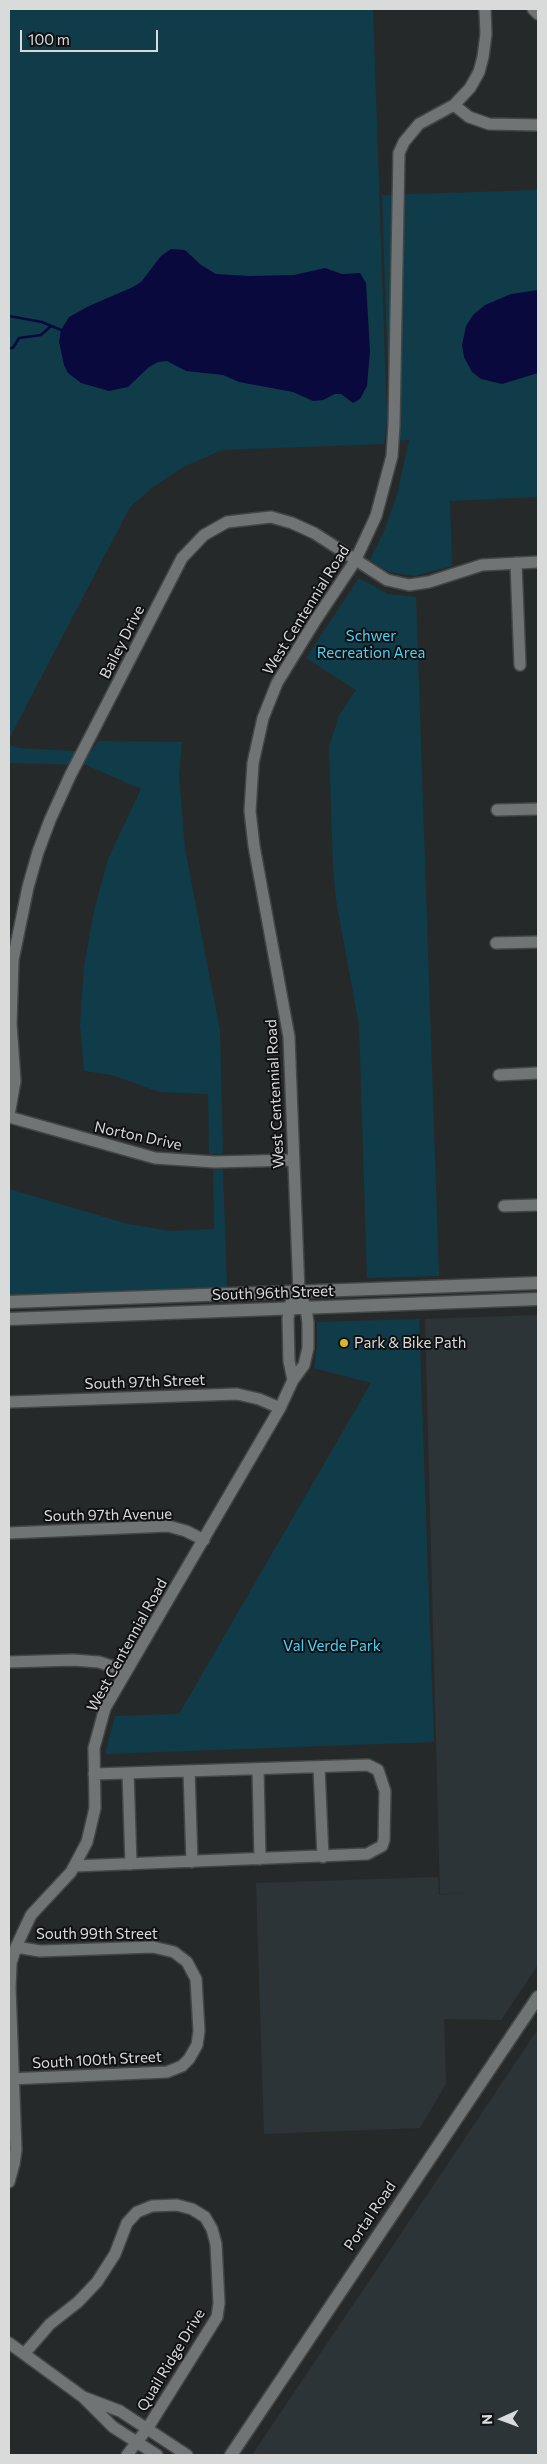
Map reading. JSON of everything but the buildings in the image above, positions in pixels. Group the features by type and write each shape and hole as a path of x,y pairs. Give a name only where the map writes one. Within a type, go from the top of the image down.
{"main road":[{"name":"South 96th Street","path":"9,1302 538,1283"},
{"name":"South 96th Street","path":"9,1319 538,1299"},
{"name":"Portal Road","path":"231,2455 538,1997"}],"street":[{"name":"West Centennial Road","path":"9,2182 16,2150 11,2079 10,1980 16,1947 25,1925 36,1909 75,1866 92,1824 95,1802 94,1748 100,1721 126,1671 280,1408 293,1380 304,1365 308,1348 306,1308 299,1292 289,1037 254,846 250,811 252,770 263,718 277,683 355,561 376,516 392,456 395,406 399,153 404,142 419,124 454,105 470,88 479,72 486,34 485,9"},
{"path":"532,9 538,14"},
{"path":"454,105 469,116 489,124 538,125"},
{"name":"Bailey Drive","path":"9,1116 15,1081 10,1024 13,960 28,887 38,852 70,776 182,558 204,535 227,522 271,517 292,523 314,533 387,580 409,585 430,582 482,565 538,562"},
{"path":"516,563 520,665"},
{"path":"497,810 538,809"},
{"path":"496,943 538,942"},
{"path":"500,1075 538,1073"},
{"name":"Norton Drive","path":"9,1116 155,1158 215,1162 294,1160"},
{"path":"504,1206 538,1205"},
{"path":"293,1380 290,1361 289,1308 292,1298 299,1292"},
{"name":"South 97th Street","path":"9,1402 237,1394 259,1399 280,1408"},
{"name":"South 97th Avenue","path":"9,1532 168,1526 186,1530 204,1540"},
{"path":"9,1662 73,1660 99,1662 126,1671"},
{"path":"75,1866 324,1857 367,1854 382,1846 386,1817 385,1800 378,1770 368,1765 94,1774"},
{"path":"319,1767 324,1857"},
{"path":"258,1769 260,1859"},
{"path":"189,1771 192,1862"},
{"path":"128,1773 131,1864"},
{"name":"South 99th Street","path":"16,1947 40,1950 153,1947 168,1950 183,1958 194,1972 197,1985 198,2008"},
{"name":"South 100th Street","path":"11,2079 157,2073 172,2070 186,2063 195,2050 199,2031 198,2008"},
{"name":"Quail Ridge Drive","path":"24,2354 50,2324 78,2302 108,2267 125,2227 133,2216 142,2210 157,2206 177,2205 192,2209 208,2221 215,2238 219,2310 214,2325 127,2455"},
{"path":"9,2343 83,2397 101,2417 157,2455"},
{"path":"83,2397 120,2411 187,2455"}],"shaded area":[{"path":"171,249 185,250 201,265 216,274 249,276 294,275 325,268 342,274 360,273 366,283 370,351 367,386 360,399 353,403 341,394 335,394 323,400 313,401 293,392 239,382 223,375 186,371 167,361 158,362 149,367 128,387 109,391 81,383 68,373 64,365 59,342 61,330 69,317 141,282 161,256"},
{"path":"538,290 538,373 502,384 481,379 472,372 464,357 462,345 466,326 473,315 485,305 511,294"},
{"path":"538,1315 538,1965 501,2020 444,2019 446,2084 420,2128 264,2134 256,1883 438,1877 439,1895 466,1893 440,1894 425,1319"},
{"path":"538,2029 538,2455 252,2455 449,2162"}],"green space":[{"path":"9,9 373,9 387,420 384,444 222,450 183,467 153,487 130,507 9,739"},
{"path":"538,190 538,497 450,501 452,566 414,576 389,572 370,560 384,531 397,495 409,440 390,441 382,195"},
{"name":"Schwer Recreation Area","path":"359,578 388,594 416,597 439,1276 367,1278 359,1025 336,900 329,747 339,716 356,690 306,658"},
{"path":"98,741 182,742 179,776 185,849 220,1031 223,1154 209,1154 208,1094 160,1092 112,1075 84,1071 80,1025 84,966 94,911 108,859 141,789 86,765 9,763 9,745 18,748 91,752"},
{"path":"213,1169 223,1169 227,1287 9,1295 9,1189 128,1224 171,1231 214,1229"},
{"name":"Val Verde Park","path":"419,1319 434,1742 105,1754 115,1716 179,1714 371,1383 314,1368 317,1346 317,1322"}],"waterway":[{"path":"9,316 42,322 61,330"},
{"path":"9,348 13,348 19,338 41,335 51,326"}],"place":[{"name":"Park & Bike Path","path":"344,1343"}]}
